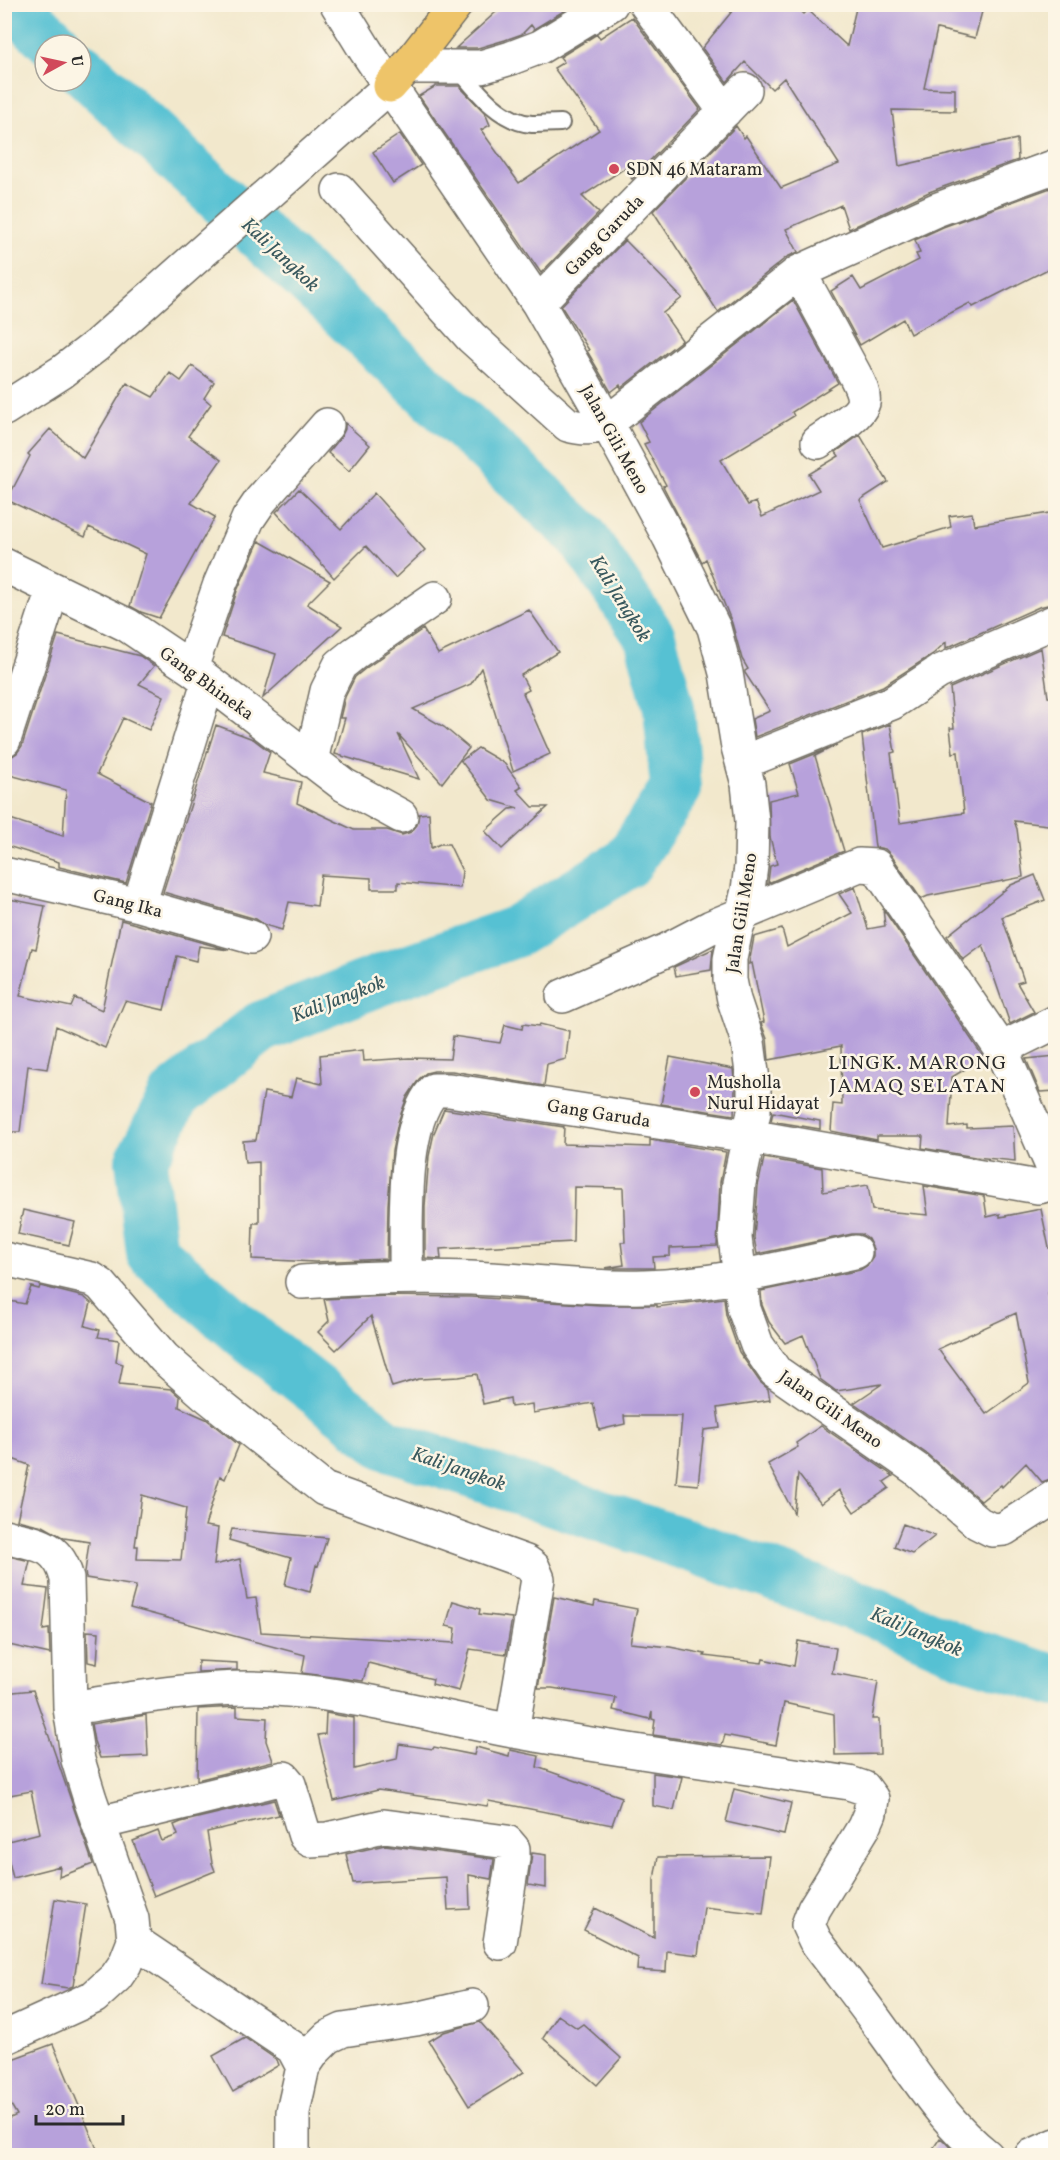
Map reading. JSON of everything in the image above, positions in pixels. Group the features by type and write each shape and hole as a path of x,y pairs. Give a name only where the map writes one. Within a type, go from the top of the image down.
{"main road":[{"path":"399,76 456,4"}],"street":[{"name":"Jalan Gili Meno","path":"337,4 399,76 538,303 669,537 714,628 726,673 736,739 744,762 752,831 751,866 742,915 732,949 730,980 748,1042 752,1065 754,1112 736,1211 735,1238 744,1309 757,1345 775,1371 916,1469 978,1523 992,1530 1004,1529 1056,1496"},
{"path":"4,409 62,372 97,345 349,123 399,76 458,67 481,67 520,54 540,46 611,4"},
{"name":"Gang Garuda","path":"538,303 735,100 646,4"},
{"path":"339,190 471,337 568,425 588,429 607,423 799,272 936,210 1056,166"},
{"path":"799,272 862,392 863,404 859,412 818,442"},
{"path":"139,905 200,675 220,584 248,519 295,460 327,425"},
{"name":"Gang Bhineka","path":"4,565 127,625 200,675 344,785 401,816"},
{"path":"4,740 53,588"},
{"path":"311,761 327,691 340,665 435,598"},
{"path":"744,762 892,703 939,672 1056,621"},
{"path":"563,996 667,950 711,927 859,865 876,866 1000,1049 1056,1022"},
{"name":"Gang Ika","path":"4,874 139,905 251,937"},
{"name":"Gang Garuda","path":"406,1277 409,1162 412,1142 425,1100 434,1090 449,1090 748,1136 1026,1185 1045,1186 1051,1181 1052,1166 1000,1049"},
{"path":"302,1282 368,1277 406,1277 471,1278 585,1287 657,1286 740,1277 855,1252"},
{"path":"4,1259 92,1279 101,1285 164,1358 205,1394 324,1489 526,1562 533,1567 538,1579 512,1731"},
{"path":"4,1536 44,1546 57,1555 64,1567 67,1579 70,1708 78,1760 132,1919 134,1941 125,1964 116,1977 94,1998 4,2038"},
{"path":"70,1708 207,1689 252,1688 341,1695 512,1731 849,1783 864,1788 872,1799 870,1813 864,1827 814,1908 808,1926 815,1940 940,2111 965,2139 987,2156"},
{"path":"99,1823 284,1778 289,1785 305,1836 310,1840 327,1839 384,1826 507,1842 511,1845 513,1858 500,1943"},
{"path":"134,1941 288,2042 298,2055 303,2067"},
{"path":"293,2156 293,2112 303,2067 328,2037 343,2030 416,2019 472,2006"},
{"path":"1031,2156 1056,2145"}],"lane":[{"path":"458,67 483,98 504,114 529,124 561,123"}],"building":[{"path":"505,4 571,4 572,6 534,29 531,25 522,34 478,48 456,48"},
{"path":"738,4 793,4 804,14 808,10 847,46 857,4 984,4 975,38 937,29 924,88 955,89 955,111 892,110 899,166 1017,139 1018,160 929,192 849,229 841,205 786,229 798,252 787,257 718,312 653,211 736,126 744,138 746,136 781,188 839,164 784,78 772,89 745,62 727,82 702,48"},
{"path":"632,17 700,109 632,179 625,168 582,196 599,213 541,273 419,96 436,86 459,86 485,113 490,125 481,130 519,183 599,130 554,68 564,62 560,57 597,34 600,38"},
{"path":"400,134 421,165 393,183 373,152"},
{"path":"1056,186 1056,265 973,307 970,303 910,334 903,319 860,345 831,291 853,277 861,290 919,260 916,254 920,253 915,240 943,227"},
{"path":"625,240 682,298 663,313 682,340 621,388 620,385 611,392 587,351 589,350 561,306"},
{"path":"793,300 838,383 792,412 794,416 721,460 748,505 756,502 762,517 819,490 809,474 839,456 836,452 860,435 888,482 860,500 882,548 951,527 949,516 972,513 974,525 1056,512 1056,603 1039,607 946,648 946,642 933,654 883,686 755,737 752,719 770,711 745,673 748,669 742,659 732,623 706,559 702,562 663,486 666,485 644,444 649,442 639,422"},
{"path":"192,366 214,382 204,398 211,404 188,436 221,460 191,503 215,517 159,618 130,606 146,554 89,527 85,537 7,500 30,456 28,454 50,429 83,458 127,383 153,397 170,373 181,381"},
{"path":"345,423 370,445 349,471 328,453 341,437"},
{"path":"299,489 341,529 374,493 425,550 395,578 366,546 334,578 276,512"},
{"path":"259,541 330,581 307,604 342,626 263,698 276,654 222,637 237,591"},
{"path":"529,610 558,652 521,675 529,690 523,693 550,754 513,771 481,668 471,684 413,709 444,727 469,748 442,783 398,734 419,779 335,754 345,718 340,718 345,697 355,677 366,668 423,629 438,654"},
{"path":"58,635 140,656 154,666 139,684 164,696 149,730 123,718 97,774 151,802 126,883 59,867 59,862 4,845 4,817 63,836 66,790 6,774 11,757 22,746"},
{"path":"1041,648 1048,697 1056,698 1056,826 1014,821 1023,877 921,899 891,855 885,849 875,847 862,735 890,724 895,752 891,753 900,823 964,813 958,752 953,753 950,728 954,728 950,688"},
{"path":"216,725 253,739 270,752 263,773 301,782 297,803 354,830 387,830 402,835 411,832 417,825 419,814 429,813 431,848 440,844 449,844 462,871 460,888 398,882 398,889 371,889 371,878 321,875 317,906 289,902 282,930 265,925 256,919 163,892"},
{"path":"837,745 815,756 844,851 768,883 770,866 777,864 770,837 769,800 799,793 790,764"},
{"path":"478,748 504,763 522,787 517,790 533,807 548,807 502,849 485,831 510,809 518,808 491,800 461,761"},
{"path":"1035,875 1045,900 1002,917 1024,981 1017,983 1034,1012 1010,1024 983,945 963,960 947,936 1011,885"},
{"path":"855,887 868,929 885,926 883,909 984,1058 952,1077 949,1127 1013,1126 1015,1161 922,1148 923,1136 877,1136 877,1140 831,1131 833,1104 842,1105 841,1046 769,1060 752,963 749,964 754,937 782,929 787,947 852,913 839,894"},
{"path":"9,899 45,906 36,949 32,948 20,996 71,1007 75,998 102,1010 121,920 229,950 199,946 196,961 177,956 164,1010 125,1001 105,1048 56,1026 47,1069 28,1066 20,1132 4,1132 4,921"},
{"path":"713,949 711,970 676,976 674,967"},
{"path":"523,1024 539,1026 540,1024 569,1031 566,1059 547,1064 544,1086 452,1071 434,1071 426,1073 419,1079 407,1097 398,1122 392,1151 387,1259 315,1262 252,1259 253,1223 259,1223 259,1162 245,1163 243,1141 256,1140 264,1092 291,1097 296,1078 322,1084 320,1055 363,1050 364,1061 409,1058 450,1059 453,1036 500,1043 505,1025 522,1029"},
{"path":"1056,1056 1056,1091 1040,1092 1026,1059"},
{"path":"670,1057 733,1069 734,1115 661,1104"},
{"path":"444,1109 564,1127 563,1144 650,1147 650,1140 726,1152 720,1182 717,1246 670,1248 670,1256 653,1257 654,1268 605,1268 624,1265 621,1242 625,1242 623,1188 574,1187 573,1242 440,1249 441,1259 425,1258 425,1206 429,1156 434,1133"},
{"path":"773,1112 820,1121 820,1129 771,1121"},
{"path":"764,1158 822,1168 823,1192 868,1185 872,1210 928,1215 924,1186 984,1196 987,1217 1000,1214 1000,1217 1041,1209 1049,1248 1052,1247 1056,1263 1056,1291 1048,1293 1056,1334 1056,1477 1042,1482 1026,1463 1002,1487 1001,1485 981,1501 927,1454 854,1403 882,1384 836,1391 820,1379 803,1335 785,1343 769,1322 762,1305 761,1291 860,1270 868,1265 873,1257 873,1249 868,1239 861,1234 852,1234 757,1254 754,1238 758,1186","holes":["1016,1313 1029,1383 986,1414 938,1349"]},
{"path":"23,1210 75,1222 69,1245 18,1234"},
{"path":"40,1286 84,1297 91,1303 85,1326 100,1330 98,1337 119,1340 116,1362 123,1364 119,1384 171,1389 180,1397 179,1407 206,1419 239,1445 225,1479 220,1476 205,1526 218,1528 214,1565 240,1559 247,1599 256,1598 261,1632 454,1643 456,1628 446,1626 453,1601 480,1609 479,1614 512,1618 506,1654 470,1649 459,1691 432,1684 433,1679 368,1663 363,1681 302,1673 305,1655 130,1608 136,1586 86,1578 89,1542 64,1538 43,1526 17,1520 29,1465 4,1456 4,1300 25,1304 31,1287 39,1289","holes":["142,1495 186,1508 181,1560 137,1559 138,1546 135,1546"]},
{"path":"387,1296 470,1297 600,1305 657,1305 657,1307 724,1298 726,1315 739,1352 760,1382 768,1389 770,1400 717,1408 720,1428 704,1430 698,1485 676,1483 682,1416 624,1416 625,1424 599,1430 593,1403 533,1413 532,1404 511,1407 510,1398 483,1404 477,1374 419,1379 392,1387 371,1316 336,1350 318,1332 329,1321 324,1299"},
{"path":"821,1426 893,1476 884,1482 889,1488 854,1512 839,1490 821,1504 798,1474 794,1513 768,1464 798,1447 796,1443"},
{"path":"903,1524 935,1536 912,1554 894,1547"},
{"path":"232,1529 327,1538 318,1566 316,1565 310,1592 285,1585 291,1558 229,1540"},
{"path":"4,1555 30,1561 24,1586 48,1589 43,1630 49,1629 50,1654 4,1644"},
{"path":"554,1597 594,1606 595,1601 637,1609 630,1643 670,1647 705,1654 704,1656 762,1663 763,1659 794,1666 798,1641 836,1648 832,1673 878,1681 872,1719 879,1719 880,1754 835,1755 834,1714 784,1703 776,1745 725,1735 722,1745 653,1735 655,1720 652,1719 652,1712 650,1719 613,1710 616,1698 538,1688"},
{"path":"87,1631 99,1632 97,1664 88,1662"},
{"path":"198,1661 237,1663 237,1670 198,1672"},
{"path":"33,1690 93,1864 59,1877 60,1866 13,1878 4,1842 40,1833 31,1791 4,1796 4,1693"},
{"path":"237,1707 237,1716 267,1718 266,1741 273,1761 197,1780 198,1709"},
{"path":"326,1713 354,1718 354,1769 397,1759 399,1744 433,1749 434,1747 474,1755 476,1747 509,1756 510,1750 539,1756 537,1767 622,1797 612,1825 489,1801 487,1806 378,1790 334,1801 318,1735 325,1734"},
{"path":"146,1715 148,1756 100,1758 91,1724"},
{"path":"653,1773 682,1777 674,1810 653,1806"},
{"path":"734,1789 791,1803 784,1835 726,1822"},
{"path":"274,1800 279,1815 207,1832 215,1871 154,1896 133,1841 158,1831 162,1841 178,1835 174,1825 181,1822"},
{"path":"385,1845 494,1859 491,1879 469,1875 470,1909 448,1910 446,1877 353,1883 346,1854"},
{"path":"532,1853 546,1855 546,1888 528,1885"},
{"path":"770,1856 763,1914 704,1907 698,1955 667,1951 666,1972 637,1970 638,1958 584,1930 595,1908 654,1938 654,1879 658,1857"},
{"path":"55,1899 86,1904 73,1986 68,1988 41,1984"},
{"path":"558,2015 577,2028 583,2024 621,2058 597,2085 543,2038"},
{"path":"480,2022 524,2072 469,2106 429,2041 444,2032"},
{"path":"245,2038 277,2060 279,2065 233,2092 213,2056"},
{"path":"53,2044 100,2156 4,2156 4,2121 17,2115 4,2093 4,2062"},
{"path":"940,2138 944,2141 958,2156 928,2156"}],"waterway":[{"name":"Kali Jangkok","path":"13,4 43,33"},
{"name":"Kali Jangkok","path":"93,79 581,535 650,637 669,708 676,788 627,863 515,932 393,975 261,1027 175,1095 141,1161 152,1253 255,1342 386,1444 696,1548 878,1614 965,1652 1056,1681"}],"place":[{"name":"SDN 46 Mataram","path":"614,169"},
{"name":"Musholla Nurul Hidayat","path":"695,1092"}],"district":[{"name":"LINGK. MARONG JAMAQ SELATAN","path":"918,1074"}]}
